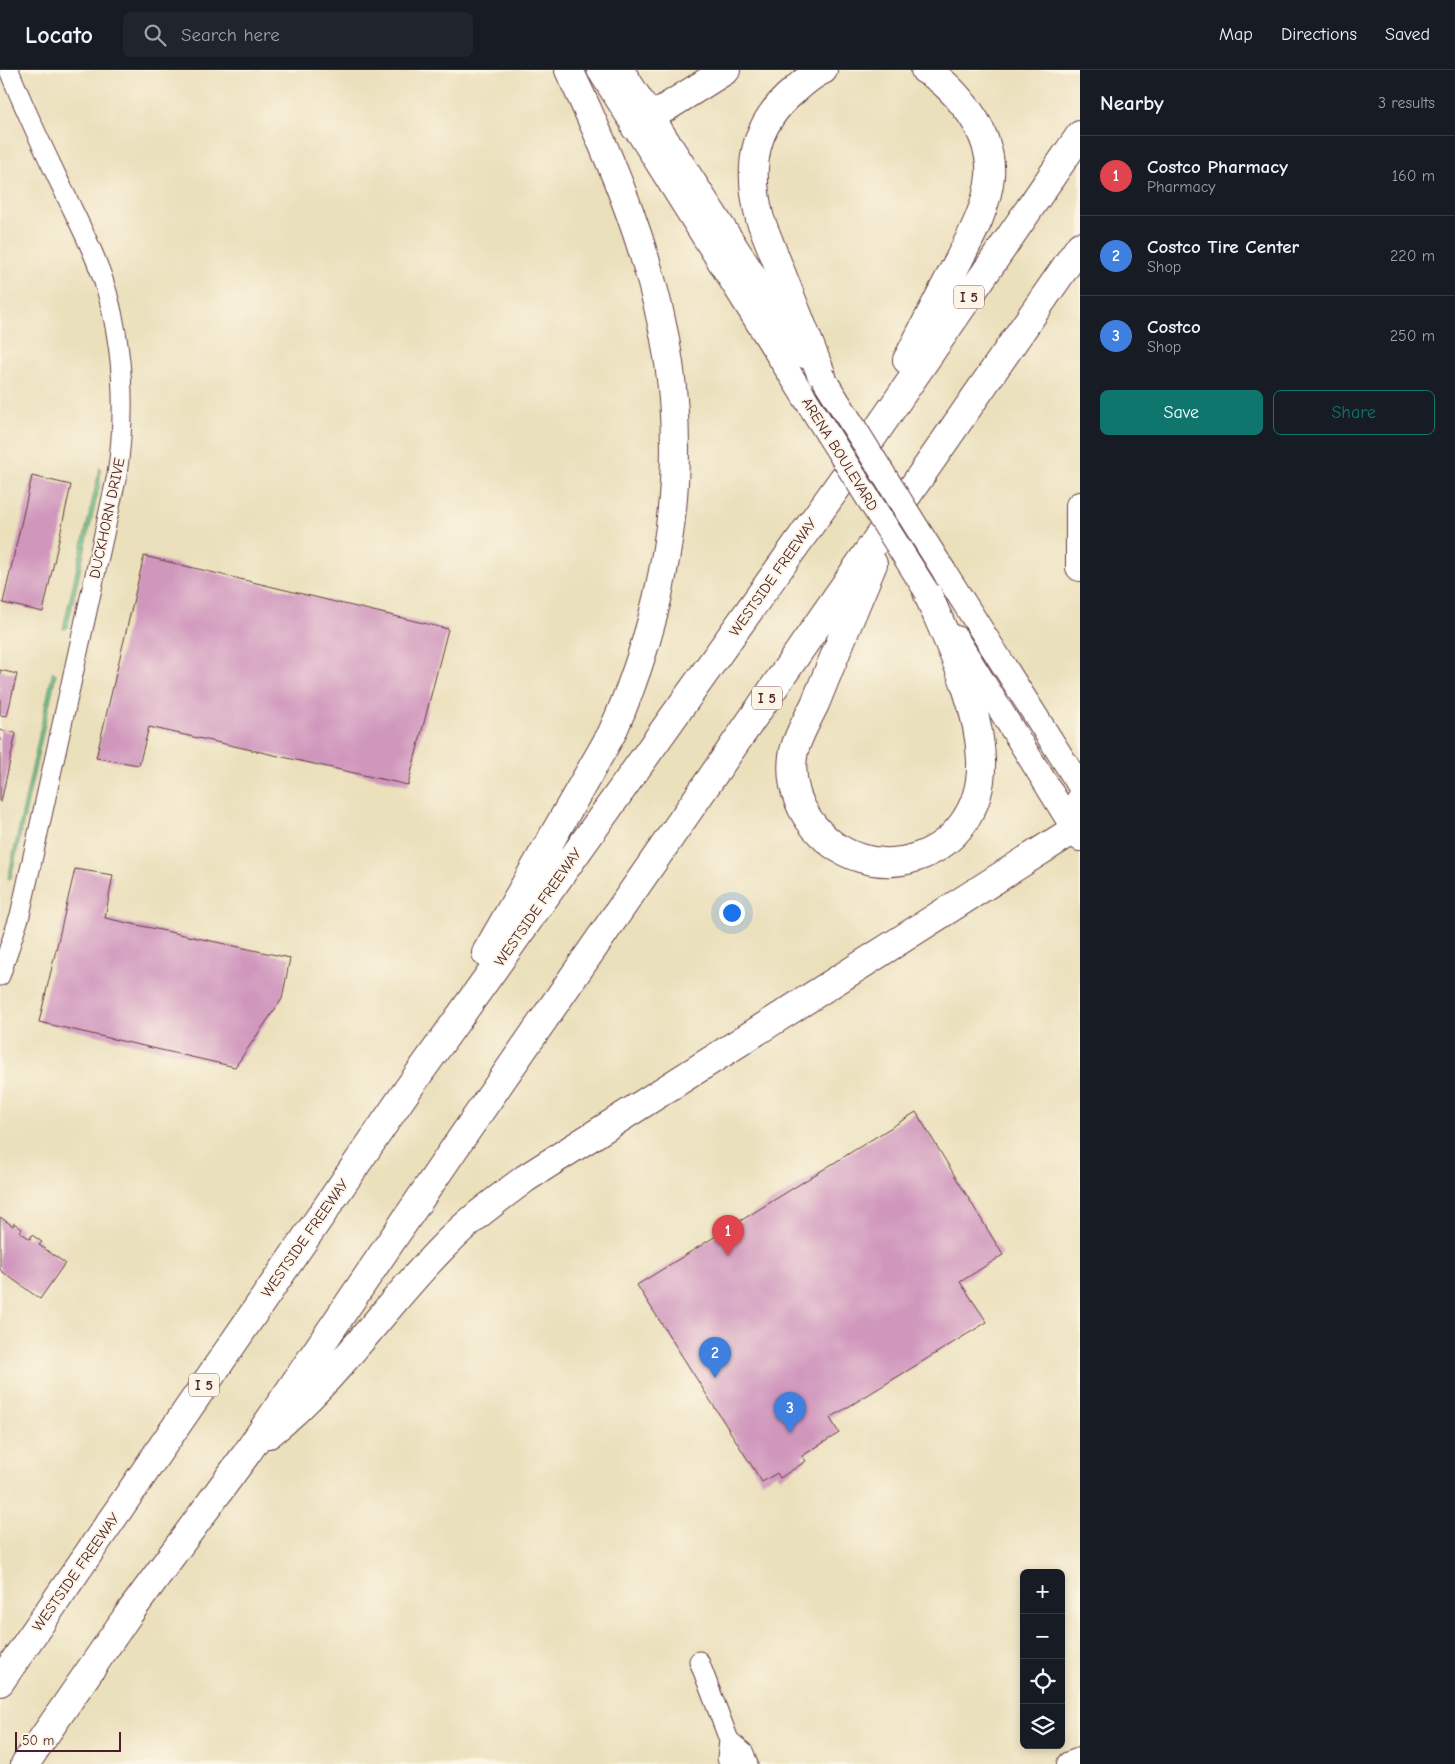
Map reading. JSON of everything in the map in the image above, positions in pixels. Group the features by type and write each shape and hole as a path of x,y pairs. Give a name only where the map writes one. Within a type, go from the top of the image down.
{"highway":[{"path":"408,1089 612,733 637,671 662,579 674,465 669,364 660,315 639,239 608,159 570,70"},
{"path":"644,122 726,70"},
{"path":"822,376 760,219 754,192 753,169 759,138 768,117 782,100 823,70"},
{"path":"858,458 965,246 987,192 990,158 979,128 955,93 935,74 925,70"},
{"name":"WESTSIDE FREEWAY","path":"0,1682 408,1089 858,458 1080,135"},
{"name":"I 5","path":"25,1764 128,1615 246,1453 1080,246"},
{"path":"1080,506 1080,567"},
{"path":"893,515 793,755 794,794 818,833 844,852 877,862 912,860 938,848 958,832 970,814 976,799 982,761 978,730 967,690 927,592"},
{"path":"246,1453 298,1411 438,1251 488,1206 526,1178 1077,834 1080,801"}],"main road":[{"name":"ARENA BOULEVARD","path":"599,70 644,122 822,376 1080,786"},
{"name":"ARENA BOULEVARD","path":"622,70 644,122 805,398 1077,834"},
{"path":"1069,1764 1080,1760"}],"street":[{"name":"DUCKHORN DRIVE","path":"0,976 20,915 113,491 121,447 123,418 121,361 106,290 86,237 22,104 10,70"},
{"path":"699,1662 729,1740 727,1758 729,1764"},
{"path":"729,1740 744,1753 748,1764"}],"green space":[{"path":"100,467 100,483 67,628 63,629"},
{"path":"53,671 56,674 11,878 8,879"}],"building":[{"path":"32,476 71,485 43,612 3,603"},
{"path":"144,556 448,629 408,785 149,727 139,765 96,758"},
{"path":"0,670 17,674 7,716 0,715"},
{"path":"0,730 16,733 1,802 0,802"},
{"path":"75,869 113,875 105,918 290,958 282,999 235,1067 39,1022"},
{"path":"916,1112 1003,1255 960,1282 987,1322 830,1418 839,1433 802,1456 806,1461 780,1478 777,1473 762,1482 637,1285"},
{"path":"0,1217 13,1226 14,1223 22,1229 20,1232 30,1239 32,1235 42,1242 39,1245 65,1263 40,1299 0,1270"}],"place":[{"name":"Costco Pharmacy","path":"728,1256"},
{"name":"Costco Tire Center","path":"715,1378"},
{"name":"Costco","path":"790,1433"}]}
